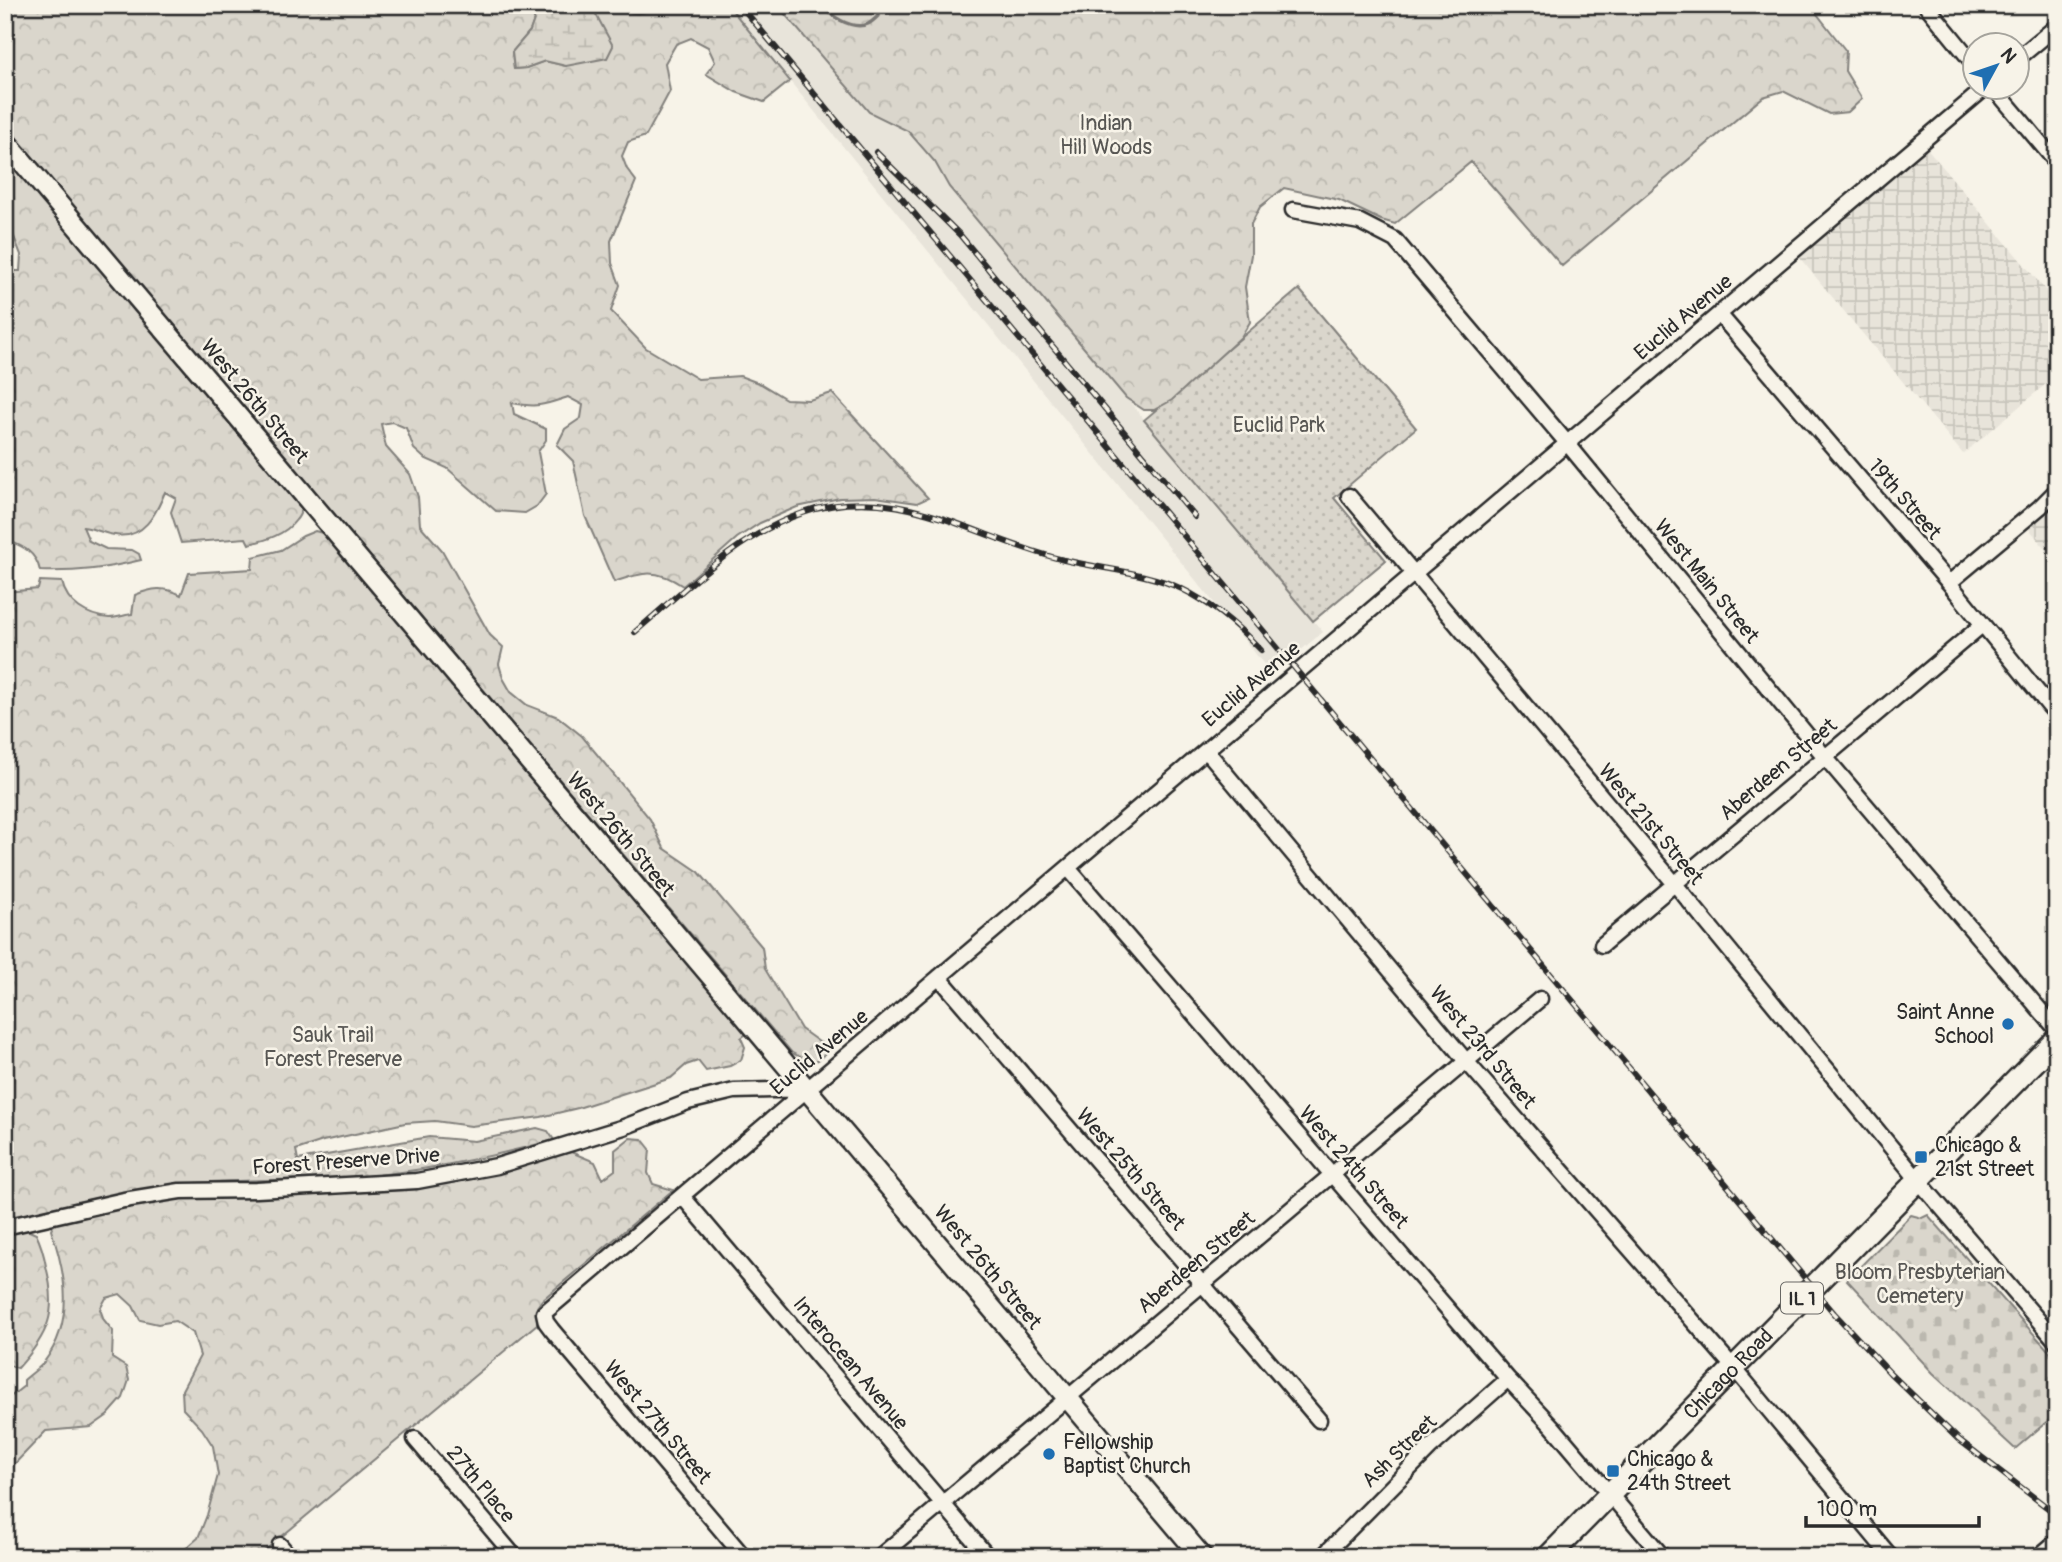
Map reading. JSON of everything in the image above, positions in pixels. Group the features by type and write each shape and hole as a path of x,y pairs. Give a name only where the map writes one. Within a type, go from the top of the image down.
{"main road":[{"name":"Chicago Road","path":"1548,1557 2057,1039"}],"street":[{"path":"1926,5 1960,46"},
{"path":"2030,50 2057,26"},
{"name":"Euclid Avenue","path":"544,1313 1968,102"},
{"path":"2006,102 2057,163"},
{"name":"West 26th Street","path":"5,141 1202,1557"},
{"name":"West Main Street","path":"1293,210 1360,222 1395,240 1567,443 1825,757 2057,1030"},
{"name":"19th Street","path":"1718,314 1949,583 2057,714"},
{"path":"1949,583 2057,491"},
{"name":"West 21st Street","path":"1349,496 1675,884 1918,1180 2057,1342"},
{"name":"Aberdeen Street","path":"1602,945 1982,625"},
{"name":"West 23rd Street","path":"1206,750 1466,1061 1734,1368 1891,1557"},
{"name":"West 24th Street","path":"1068,868 1663,1557"},
{"name":"West 25th Street","path":"939,977 1319,1420"},
{"name":"Aberdeen Street","path":"879,1557 1540,999"},
{"name":"Forest Preserve Drive","path":"5,1227 124,1200 180,1191 257,1190 417,1181 497,1166 624,1127 688,1102 734,1091 808,1088"},
{"name":"Interocean Avenue","path":"682,1196 988,1557"},
{"name":"West 27th Street","path":"544,1313 552,1330 744,1557"},
{"name":"Ash Street","path":"1322,1557 1430,1448 1508,1379"},
{"name":"27th Place","path":"415,1439 515,1557"},
{"path":"2038,1557 2057,1541"},
{"path":"280,1545 290,1557"}],"shaded area":[{"path":"728,5 777,5 869,112 908,131 935,162 949,187 1323,632 1272,674"},
{"path":"1926,147 2057,304 2057,382 2053,378 1963,454 1799,257"},
{"path":"2057,499 2057,563 2026,525"}],"green space":[{"path":"5,5 551,5 535,17 530,31 512,52 514,69 545,61 566,66 591,5 618,5 623,10 654,9 659,5 728,5 790,81 764,102 736,92 706,74 715,62 708,47 691,38 676,44 665,63 670,91 646,136 628,142 622,156 636,181 611,241 612,263 620,285 611,311 646,348 698,379 740,376 761,384 786,399 809,400 832,393 928,498 917,503 875,497 840,498 797,507 760,523 737,538 683,586 665,576 649,573 614,582 585,516 573,461 557,445 565,429 581,418 583,405 568,397 541,405 512,403 514,414 546,429 546,440 538,452 546,494 537,506 525,513 496,511 447,468 424,458 414,449 406,428 392,422 381,424 386,447 410,474 418,497 420,525 442,550 490,635 503,647 499,664 511,692 527,705 558,717 582,736 650,819 664,848 699,872 762,947 765,969 801,1029 831,1048 818,1060 810,1062 792,1053 5,127"},
{"path":"551,5 591,5 613,46 607,58 566,66 545,61 514,69 512,52 530,31 535,17"},
{"path":"618,5 659,5 649,11 633,13"},
{"name":"Indian Hill Woods","path":"777,5 1810,5 1846,51 1845,71 1862,99 1848,112 1829,114 1783,91 1763,97 1562,266 1471,162 1395,224 1339,200 1284,188 1260,207 1251,224 1251,255 1245,287 1250,322 1241,337 1172,400 1154,410 1144,410 1126,398 949,187 935,162 908,131 869,112"},
{"path":"20,168 304,504 297,518 286,530 249,544 246,538 181,543 171,512 176,498 165,492 153,517 133,533 115,535 83,527 89,541 106,549 132,550 139,554 141,560 91,569 40,571 32,554 5,539 5,267 7,271 20,271 21,255 6,216 5,172"},
{"name":"Euclid Park","path":"1299,289 1416,428 1334,498 1386,560 1313,621 1144,420"},
{"name":"Sauk Trail Forest Preserve","path":"315,531 330,535 750,1031 741,1038 745,1047 741,1060 730,1066 706,1071 698,1061 686,1065 671,1078 541,1117 471,1126 435,1121 405,1123 323,1141 296,1150 298,1160 429,1137 474,1141 537,1128 548,1131 554,1140 475,1159 368,1176 182,1184 137,1190 5,1219 5,592 38,589 40,581 62,582 68,597 79,608 101,617 118,617 132,614 135,595 158,589 181,595 189,573 252,569 253,557 281,550"},
{"path":"630,1138 642,1139 650,1149 648,1173 653,1184 673,1190 542,1300 537,1307 537,1324 257,1557 176,1557 198,1538 218,1475 213,1446 202,1429 183,1409 182,1390 200,1356 193,1333 175,1321 158,1324 140,1320 133,1306 120,1294 106,1298 100,1309 104,1320 113,1331 112,1358 126,1367 129,1380 123,1398 108,1415 91,1427 46,1431 5,1474 5,1401 24,1386 24,1380 44,1362 54,1347 64,1314 64,1280 51,1230 58,1221 185,1198 413,1187 506,1169 571,1152 595,1162 603,1179 615,1170 615,1150"},
{"name":"Bloom Presbyterian Cemetery","path":"1911,1215 1922,1218 1928,1215 2057,1360 2057,1413 2015,1449 1933,1373 1847,1280"},
{"path":"27,1230 36,1234 42,1250 50,1282 51,1310 44,1333 18,1368 5,1364 5,1234"}],"waterway":[{"path":"5,9 10,5"},
{"path":"820,5 830,14 855,26 869,23 878,16 878,5"}],"railway":[{"path":"740,5 1834,1313 1890,1373 1958,1439 2057,1515"},
{"path":"876,152 960,235 1195,517"},
{"path":"635,632 694,581 756,535 803,513 838,505 871,503 936,516 1031,551 1064,560 1168,583 1215,609 1261,650"}],"place":[{"name":"Saint Anne School","path":"2008,1024"},
{"name":"Chicago & 21st Street","path":"1921,1157"},
{"name":"Fellowship Baptist Church","path":"1049,1454"},
{"name":"Chicago & 24th Street","path":"1613,1471"}]}
